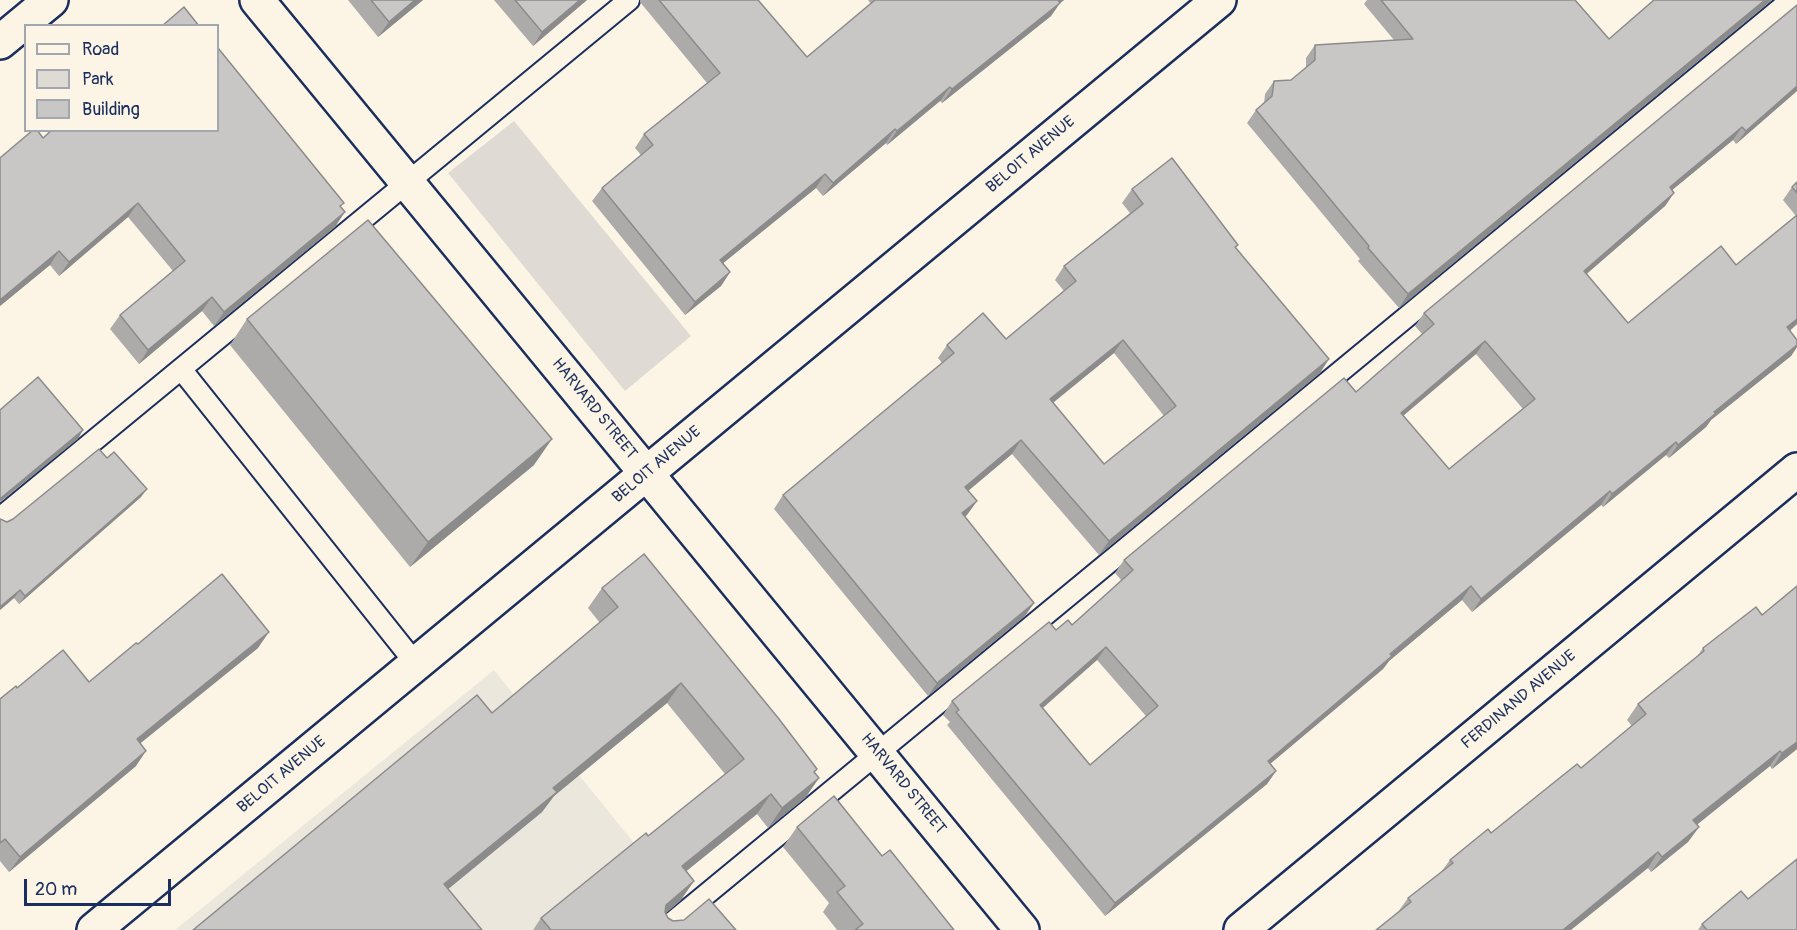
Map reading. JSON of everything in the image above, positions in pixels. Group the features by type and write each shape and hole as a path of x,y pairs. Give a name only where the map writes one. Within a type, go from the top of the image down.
{"street":[{"path":"0,42 51,0"},
{"name":"HARVARD STREET","path":"256,0 1022,930"},
{"name":"BELOIT AVENUE","path":"94,930 1219,0"},
{"name":"FERDINAND AVENUE","path":"1241,930 1797,470"}],"lane":[{"path":"0,518 629,0"},
{"path":"663,930 1791,0"},
{"path":"181,369 416,664"}],"shaded area":[{"path":"494,670 694,917 678,930 175,930"}],"green space":[{"path":"514,121 691,336 625,391 448,173"}],"building":[{"path":"371,0 415,0 389,22"},
{"path":"515,0 580,0 542,32"},
{"path":"659,0 758,0 807,57 875,0 1058,0 1060,3 952,89 950,87 897,131 895,129 833,183 825,174 720,260 730,272 695,302 602,188 653,145 644,134 720,73"},
{"path":"1381,0 1575,0 1609,39 1654,0 1765,0 1408,294 1256,110 1272,96 1274,81 1291,80 1315,60 1315,45 1413,39"},
{"path":"1797,5 1797,86 1746,131 1742,127 1670,187 1674,193 1584,271 1628,323 1721,246 1736,265 1797,215 1797,319 1787,327 1797,340 1797,345 1714,412 1716,413 1678,445 1676,442 1612,494 1610,491 1481,599 1471,586 1268,761 1276,771 1115,903 956,712 959,710 952,701 1049,622 1056,630 1068,620 1072,625 1133,570 1124,560 1344,378 1356,392 1434,324 1424,313","holes":["1485,341 1535,399 1449,469 1401,413","1106,647 1158,706 1090,765 1040,705"]},
{"path":"184,7 197,24 164,24"},
{"path":"219,49 344,203 340,206 345,212 224,312 212,297 148,350 120,315 185,261 138,203 69,262 59,251 0,300 0,158 31,132 38,132 43,138 50,132 219,132"},
{"path":"1172,158 1238,245 1235,247 1329,359 1109,541 1021,440 965,487 977,501 962,513 1034,603 937,683 783,495 954,353 947,345 983,313 1006,339 1076,281 1064,266 1143,204 1132,189","holes":["1123,340 1176,406 1104,464 1050,399"]},
{"path":"1797,182 1797,193 1792,187"},
{"path":"368,220 552,439 428,542 247,319"},
{"path":"38,377 83,430 0,499 0,410"},
{"path":"99,449 107,458 114,452 147,489 25,596 20,590 0,607 0,519 7,522 13,519"},
{"path":"644,554 817,769 814,772 819,778 782,808 771,794 682,866 694,881 666,905 665,912 668,918 673,921 684,920 709,899 736,930 551,930 541,918 646,833 648,836 744,759 681,683 553,788 557,792 444,884 482,930 193,930 477,695 492,713 618,607 602,588"},
{"path":"222,574 269,632 137,739 146,751 20,857 5,839 0,843 0,699 63,650 89,682"},
{"path":"1797,586 1797,742 1782,753 1780,751 1693,820 1699,827 1662,857 1658,852 1563,930 1376,930 1411,902 1408,898 1453,863 1450,860 1488,829 1491,833 1577,764 1581,768 1646,714 1638,704 1704,651 1703,648 1756,607 1762,615"},
{"path":"834,796 882,856 890,850 954,930 855,930 863,924 837,892 845,886 797,827"},
{"path":"1797,859 1797,930 1707,930 1702,924 1741,891 1748,899"}]}
